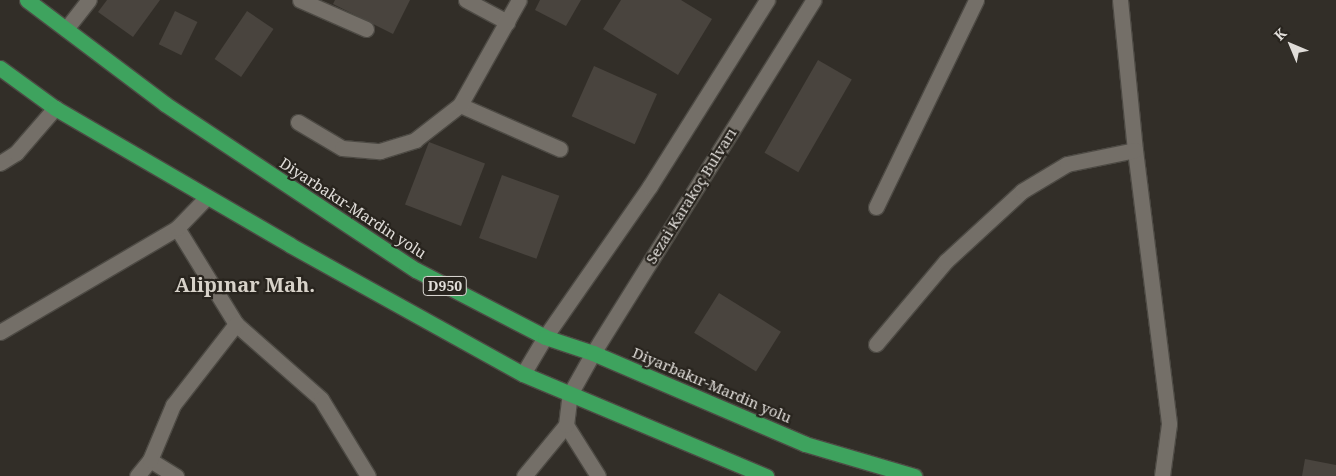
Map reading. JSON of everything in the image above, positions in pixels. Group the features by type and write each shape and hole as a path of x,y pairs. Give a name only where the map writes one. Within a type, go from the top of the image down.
{"highway":[{"name":"Diyarbakır-Mardin yolu","path":"27,0 165,104 416,270 545,337 593,353 805,444 914,476"},
{"name":"D950","path":"0,68 55,108 207,197 524,374 766,476"}],"street":[{"path":"66,30 89,0"},
{"path":"300,0 366,29"},
{"path":"466,0 508,22"},
{"path":"298,122 342,148 380,151 415,140 460,105 519,0"},
{"path":"524,374 545,337 650,186 767,0"},
{"name":"Sezai Karakoç Bulvarı","path":"570,394 593,353 814,0"},
{"path":"876,207 976,0"},
{"path":"1120,0 1135,150 1169,424 1162,476"},
{"path":"460,105 560,149"},
{"path":"0,163 16,152 55,108"},
{"path":"876,344 946,261 1022,191 1067,164 1135,150"},
{"path":"0,332 177,228 207,197"},
{"path":"177,228 236,324 322,399 368,476"},
{"path":"137,476 150,460 173,405 236,324"},
{"path":"524,476 566,426 570,394"},
{"path":"566,426 598,476"},
{"path":"150,460 176,476"}],"building":[{"path":"107,0 160,0 133,37 98,12"},
{"path":"335,0 410,0 393,34 333,4"},
{"path":"540,0 581,0 566,26 535,10"},
{"path":"621,0 681,0 712,19 678,75 603,29"},
{"path":"175,11 197,22 181,55 159,44"},
{"path":"247,11 274,29 241,77 215,59"},
{"path":"818,60 852,80 798,172 764,153"},
{"path":"594,66 657,94 635,144 572,116"},
{"path":"429,142 485,164 461,226 405,205"},
{"path":"502,175 559,196 536,259 479,238"},
{"path":"719,293 781,332 756,372 694,333"},
{"path":"1305,459 1336,465 1336,476 1302,476"}],"district":[{"name":"Alipınar Mah.","path":"245,284"}]}
